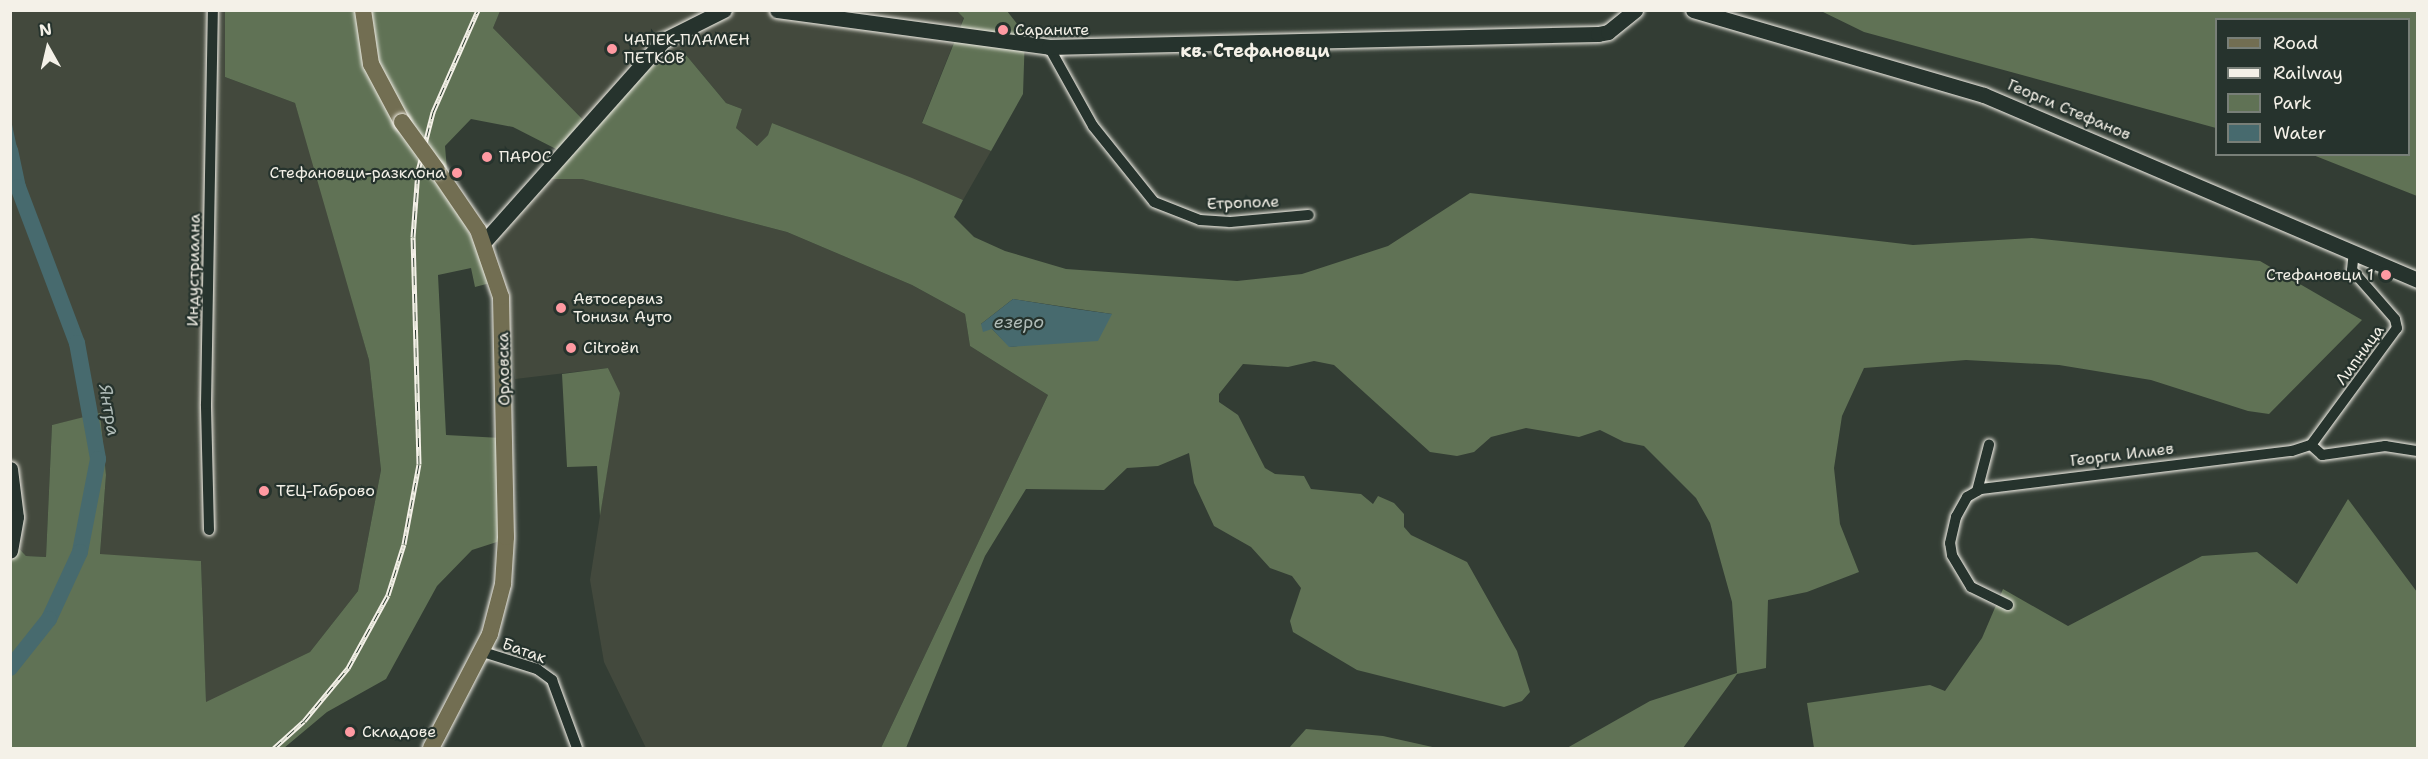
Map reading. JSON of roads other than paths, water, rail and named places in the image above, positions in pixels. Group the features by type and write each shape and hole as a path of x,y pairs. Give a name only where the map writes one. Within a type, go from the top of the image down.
{"main road":[{"name":"Орловска","path":"363,10 371,64 402,122 437,170 483,243 498,283 503,312 506,505 502,584 483,652 431,748"}],"street":[{"name":"Индустриална","path":"209,530 206,404 213,10"},
{"path":"483,243 664,40 724,10"},
{"path":"777,10 1049,47 1608,32 1635,10"},
{"name":"Георги Стефанов","path":"1693,10 1984,95 2418,280"},
{"name":"Етрополе","path":"1049,47 1085,110 1141,190 1161,207 1200,220 1230,222 1309,214"},
{"name":"Липница","path":"2311,445 2397,328 2395,319 2352,270 2354,252"},
{"path":"1989,445 1977,491 1968,498 1956,517 1950,543 1952,555 1971,586 2007,605"},
{"name":"Георги Илиев","path":"1977,491 2031,481 2292,451 2311,445 2322,454 2385,446 2418,451"},
{"path":"10,469 16,517 10,550"},
{"name":"Батак","path":"483,652 537,669 552,680 577,748"}],"water":[{"path":"11,120 25,185 11,185"},
{"name":"езеро","path":"1013,299 1112,314 1098,341 1009,347 992,329 983,332 981,324"}],"waterway":[{"name":"Янтра","path":"10,150 18,187 77,343 98,459 80,552 49,619 10,668"}],"railway":[{"path":"274,748 304,721 348,668 388,595 404,544 419,464 413,237 418,171 433,112 478,10"}],"place":[{"name":"Сараните","path":"1003,30"},
{"name":"ЧАПЕК-ПЛАМЕН ПЕТКОВ","path":"612,49"},
{"name":"ПАРОС","path":"487,157"},
{"name":"Стефановци-разклона","path":"457,173"},
{"name":"Стефановци 1","path":"2386,275"},
{"name":"Автосервиз Тонизи Ауто","path":"561,308"},
{"name":"Citroën","path":"571,348"},
{"name":"ТЕЦ-Габрово","path":"264,491"},
{"name":"Складове","path":"350,732"}],"district":[{"name":"кв. Стефановци","path":"1255,51"}]}
